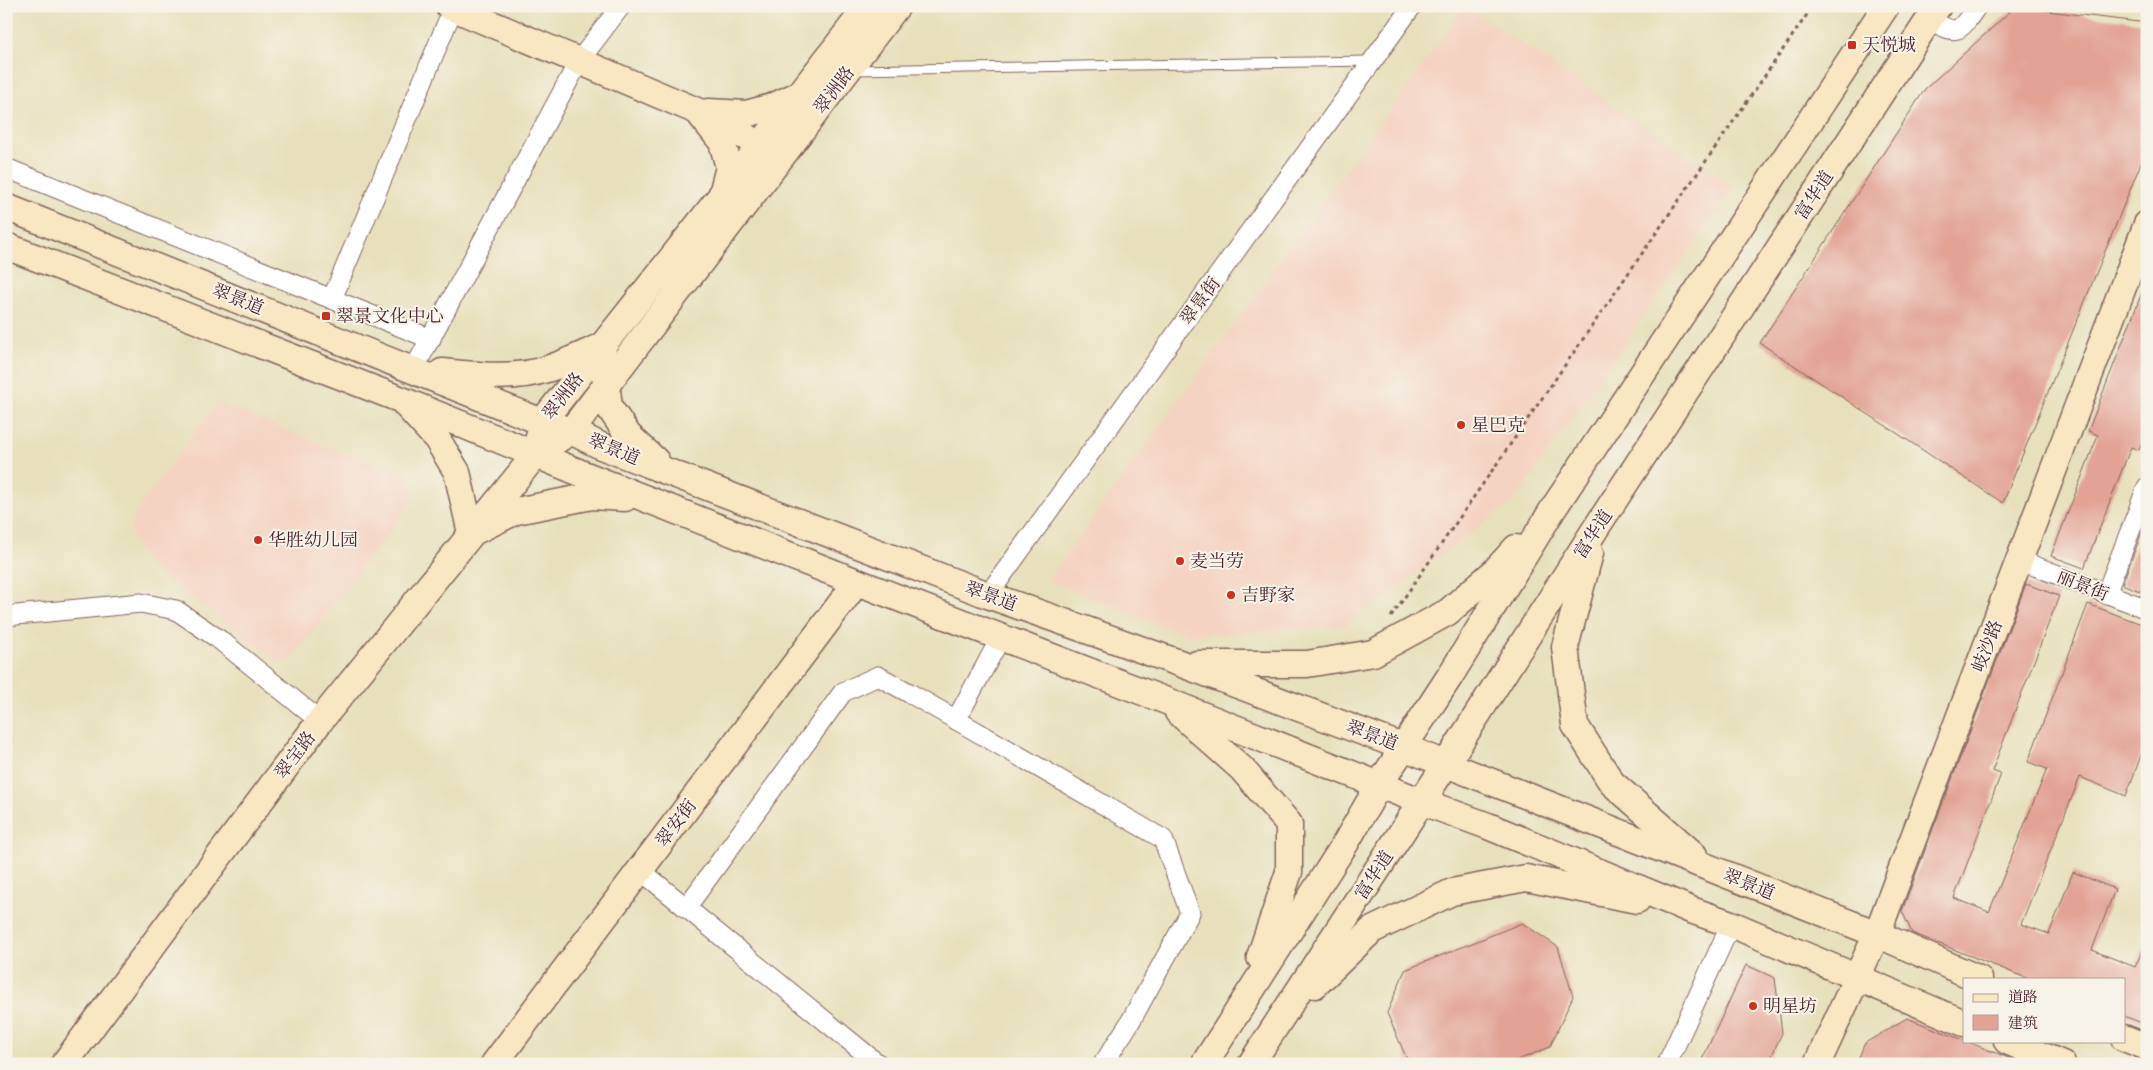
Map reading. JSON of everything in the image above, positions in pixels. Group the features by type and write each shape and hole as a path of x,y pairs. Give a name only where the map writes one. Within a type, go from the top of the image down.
{"main road":[{"name":"翠洲路","path":"536,454 571,431 605,387 771,152 802,92 868,6"},
{"name":"翠洲路","path":"536,454 542,422 721,196 771,152 848,70 897,6"},
{"path":"1204,1064 1345,844 1403,747 1553,509 1886,6"},
{"path":"452,7 697,111 771,152"},
{"name":"富华道","path":"1251,1064 1446,764 1596,528 1934,12"},
{"path":"697,111 746,114 772,107 802,92"},
{"path":"697,111 722,142 729,167 721,196"},
{"name":"翠景道","path":"6,207 414,369 542,422 571,431 601,446 988,595 1182,664 1403,747 1877,934 1977,978"},
{"name":"岐沙路","path":"1817,1064 1877,934 2147,224"},
{"name":"翠景道","path":"6,246 402,400 857,582 1164,700 1420,802 1488,826 1690,910 1731,924 1963,1024"},
{"path":"414,369 483,375 521,375 547,370 602,346 605,387 609,407 628,435 666,471"},
{"path":"402,400 437,439 457,472 471,533 516,511 551,503 592,496 648,499"},
{"name":"翠宝路","path":"64,1064 320,721 536,454"},
{"path":"1182,664 1307,664 1373,654 1448,612 1494,572 1553,509"},
{"path":"1596,528 1565,647 1574,725 1612,783 1710,868"},
{"name":"翠安街","path":"494,1064 857,582"},
{"path":"1164,700 1242,769 1289,824 1289,872 1247,997"},
{"path":"1282,1017 1372,930 1452,892 1526,878 1690,910"},
{"path":"2126,1039 2147,1047"},
{"path":"2009,1042 2062,1064"}],"street":[{"path":"414,369 579,61 621,6"},
{"name":"翠景街","path":"988,595 1412,6"},
{"path":"1934,12 1945,29 1954,30 1963,27 1977,6"},
{"path":"332,299 452,7"},
{"path":"6,168 431,339"},
{"path":"2106,594 2147,487"},
{"name":"丽景街","path":"2020,560 2147,609"},
{"path":"6,616 141,603 176,610 220,640 320,721"},
{"path":"956,720 1001,637"},
{"path":"686,908 843,692 878,676 1164,839 1190,913 1129,1024 1103,1064"},
{"path":"640,870 878,1064"},
{"path":"1667,1064 1731,924"}],"lane":[{"path":"848,70 1372,61"}],"path":[{"path":"1389,620 1813,6"}],"shaded area":[{"path":"1465,6 1734,187 1514,501 1345,626 1189,635 1047,581"},
{"name":"华胜幼儿园","path":"217,402 407,478 414,490 412,503 289,662 278,661 156,572 137,549 130,531 135,513"}],"building":[{"path":"2015,7 2147,23 2147,148 2003,503 1760,343 1925,89"},
{"path":"2146,282 2147,430 2139,450 2131,447 2084,568 2051,556 2098,435 2088,431"},
{"path":"2147,522 2147,594 2122,584"},
{"path":"2026,584 2059,596 1992,771 2001,774 1954,898 1989,912 2047,769 2028,762 2088,604 2147,626 2147,739 2126,796 2080,777 2021,924 2049,934 2073,872 2115,889 2092,950 2135,967 2147,941 2147,1025 2126,1017 2126,978 2026,978 1912,933 1902,911"},
{"path":"1522,923 1558,947 1573,996 1550,1047 1508,1064 1409,1064 1387,1013 1405,970"},
{"name":"明星坊","path":"1746,965 1775,978 1782,1033 1768,1064 1700,1064"},
{"path":"1907,1018 2020,1064 1856,1064 1865,1043"}],"place":[{"name":"天悦城","path":"1852,45"},
{"name":"翠景文化中心","path":"326,316"},
{"name":"星巴克","path":"1461,425"},
{"name":"华胜幼儿园","path":"258,540"},
{"name":"麦当劳","path":"1180,561"},
{"name":"吉野家","path":"1231,595"},
{"name":"明星坊","path":"1753,1006"}]}
